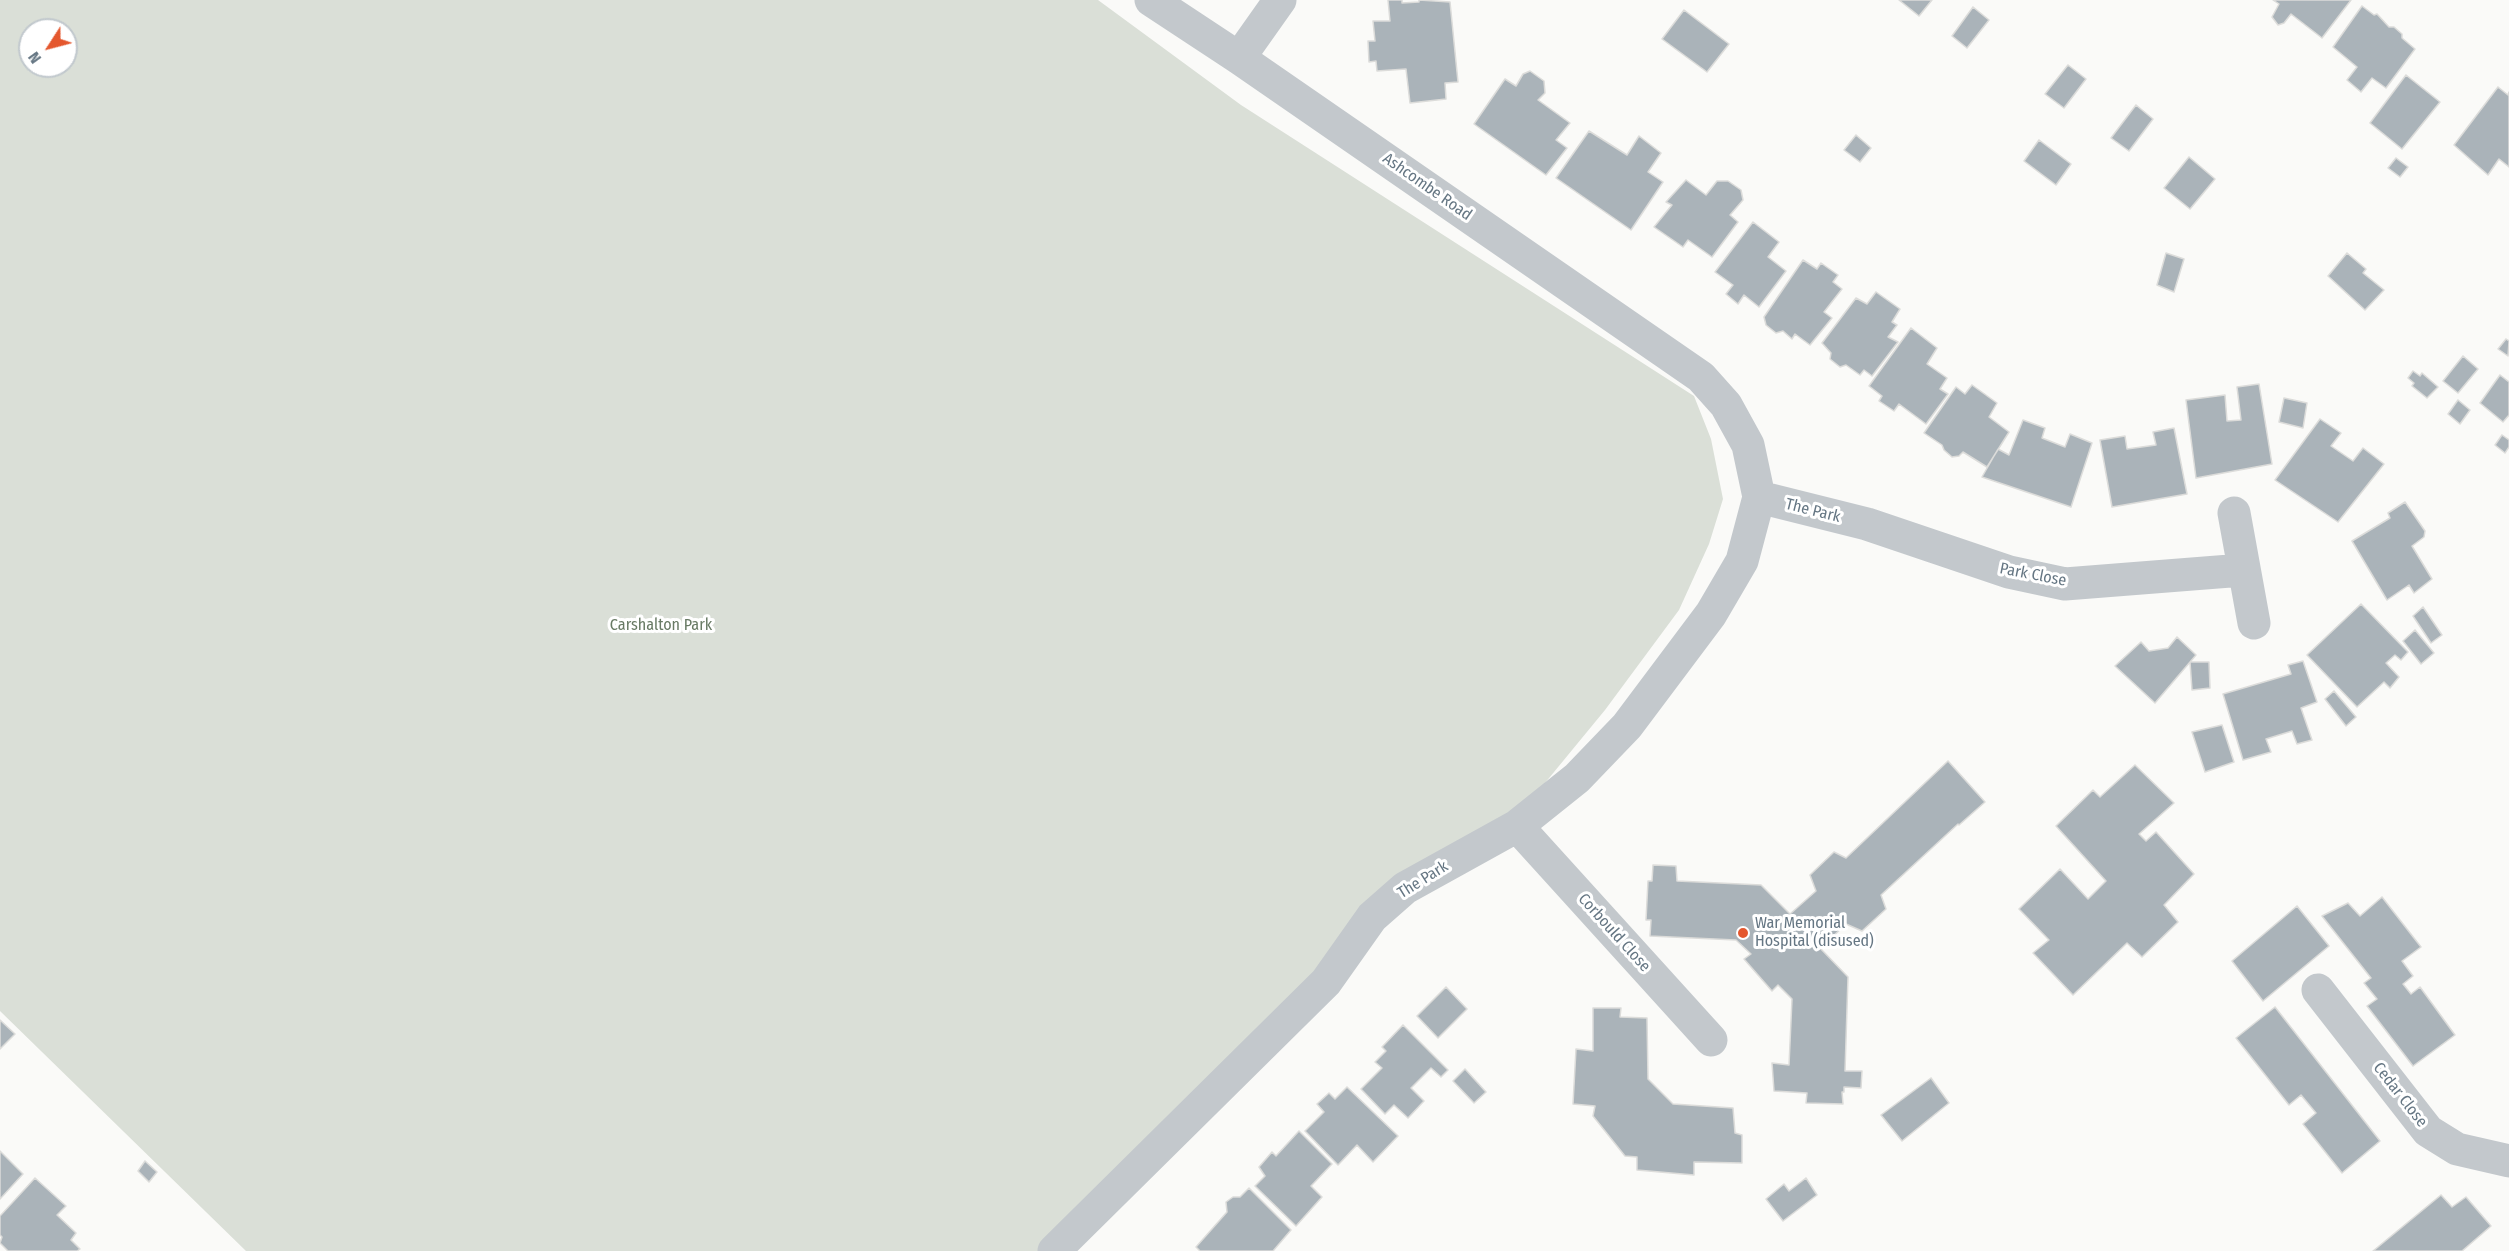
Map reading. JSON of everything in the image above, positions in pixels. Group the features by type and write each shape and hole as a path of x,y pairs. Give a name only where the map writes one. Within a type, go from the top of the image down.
{"street":[{"name":"Ashcombe Road","path":"1151,0 1239,58 1701,377"},
{"path":"1239,58 1280,0"},
{"name":"The Park","path":"1054,1251 1326,982 1372,917 1405,888 1517,826 1577,778 1627,726 1711,614 1742,561 1759,497 1748,445 1726,405 1701,377"},
{"name":"The Park","path":"1759,497 1867,524"},
{"path":"2234,513 2254,623"},
{"name":"Park Close","path":"1867,524 2009,572 2065,584 2243,570"},
{"name":"Corbould Close","path":"1517,826 1711,1041"},
{"name":"Cedar Close","path":"2318,990 2428,1131 2457,1149 2509,1161"}],"green space":[{"name":"Carshalton Park","path":"0,0 1098,0 1241,105 1694,396 1711,439 1723,499 1709,544 1679,610 1605,710 1517,817 1407,878 1320,979 1045,1251 246,1251 0,1011"}],"building":[{"path":"1388,0 1402,0 1402,3 1419,2 1419,0 1450,2 1458,82 1445,83 1446,99 1410,103 1406,69 1377,71 1376,61 1369,62 1368,41 1375,41 1373,21 1390,21"},
{"path":"1899,0 1932,0 1919,16"},
{"path":"2273,0 2351,0 2322,38 2291,14 2284,23 2278,25 2272,17 2279,4"},
{"path":"2362,6 2374,15 2377,14 2389,27 2394,27 2402,34 2402,38 2415,49 2386,88 2372,78 2361,92 2347,80 2357,67 2333,47"},
{"path":"1973,7 1989,20 1967,48 1952,36"},
{"path":"1684,10 1729,44 1707,72 1662,39"},
{"path":"2068,65 2086,79 2064,108 2045,94"},
{"path":"1530,71 1544,81 1545,93 1538,100 1570,123 1556,140 1567,148 1546,175 1474,124 1505,79 1516,86 1523,74"},
{"path":"2406,75 2440,102 2402,149 2370,123"},
{"path":"2498,87 2508,95 2509,92 2509,167 2499,159 2488,175 2454,145"},
{"path":"2136,105 2153,119 2129,151 2111,138"},
{"path":"1589,131 1627,155 1639,136 1661,153 1648,172 1663,182 1631,230 1556,178"},
{"path":"1856,135 1871,148 1860,162 1844,150"},
{"path":"2039,140 2071,164 2056,185 2024,161"},
{"path":"2189,157 2215,179 2190,209 2164,188"},
{"path":"2396,158 2408,167 2400,177 2388,168"},
{"path":"1686,180 1706,195 1717,181 1728,181 1741,190 1743,200 1730,215 1738,222 1712,257 1688,240 1683,247 1654,227 1672,205 1666,202"},
{"path":"1753,222 1779,242 1768,257 1786,271 1759,307 1744,295 1738,304 1726,294 1733,285 1715,272"},
{"path":"2166,253 2184,259 2174,292 2157,285"},
{"path":"2347,253 2366,269 2363,273 2384,290 2365,310 2328,276"},
{"path":"1803,260 1817,269 1821,263 1838,275 1833,282 1842,289 1824,312 1832,318 1810,345 1795,334 1792,339 1783,331 1776,333 1766,325 1764,317"},
{"path":"1876,292 1900,309 1892,322 1897,325 1888,337 1898,342 1872,376 1864,370 1860,375 1846,365 1840,367 1830,359 1831,353 1822,343 1856,298 1867,304"},
{"path":"1911,328 1937,348 1927,364 1947,378 1940,389 1948,394 1926,424 1899,404 1894,411 1879,401 1882,396 1869,386"},
{"path":"2506,339 2509,341 2508,356 2498,349"},
{"path":"2463,356 2478,369 2458,393 2443,381"},
{"path":"2413,371 2420,376 2422,373 2438,387 2427,398 2412,386 2414,383 2408,378"},
{"path":"2500,375 2509,382 2509,415 2503,422 2480,403"},
{"path":"2259,384 2272,464 2196,478 2186,400 2225,395 2227,421 2241,420 2237,387"},
{"path":"1972,385 1997,403 1989,417 2009,432 1987,467 1963,452 1959,456 1952,457 1942,445 1924,433 1956,387 1965,394"},
{"path":"2284,398 2307,403 2303,428 2279,422"},
{"path":"2458,400 2470,410 2460,424 2448,414"},
{"path":"2320,419 2341,433 2331,446 2353,461 2363,448 2384,464 2338,522 2275,480"},
{"path":"2023,420 2045,428 2042,438 2065,447 2070,434 2092,443 2071,507 1982,477 1998,449 2009,455"},
{"path":"2174,428 2187,494 2112,507 2100,440 2125,436 2127,449 2156,445 2153,432"},
{"path":"2502,435 2509,440 2509,447 2505,453 2495,445"},
{"path":"2405,502 2425,531 2424,537 2412,546 2432,579 2414,593 2409,585 2387,600 2352,541 2390,518 2388,513"},
{"path":"2361,604 2408,652 2401,660 2395,655 2386,663 2399,677 2390,688 2384,682 2357,707 2307,655"},
{"path":"2423,607 2442,635 2431,643 2413,616"},
{"path":"2415,630 2434,653 2421,664 2403,641"},
{"path":"2177,637 2196,655 2155,703 2115,666 2141,642 2149,651 2168,648"},
{"path":"2303,661 2317,702 2301,708 2312,740 2297,744 2292,731 2266,739 2271,752 2243,760 2223,694 2291,674 2288,665"},
{"path":"2190,662 2209,662 2210,688 2192,690"},
{"path":"2334,691 2356,717 2346,726 2325,699"},
{"path":"2222,725 2234,762 2205,772 2192,732"},
{"name":"War Memorial Hospital (disused)","path":"1948,761 1985,802 1881,895 1886,909 1862,931 1846,924 1819,947 1848,977 1845,1071 1862,1071 1861,1088 1844,1087 1843,1104 1806,1103 1807,1093 1774,1091 1772,1063 1789,1065 1792,999 1778,985 1772,991 1744,959 1751,954 1736,940 1650,936 1651,920 1646,920 1648,881 1652,881 1653,865 1676,866 1677,881 1761,885 1790,914 1816,891 1810,875 1834,852 1846,858"},
{"path":"2135,765 2174,803 2139,834 2146,841 2156,832 2194,874 2164,905 2178,922 2142,957 2127,943 2073,995 2033,953 2049,940 2019,909 2060,869 2088,899 2106,881 2056,826 2093,790 2100,797"},
{"path":"2382,897 2421,947 2402,961 2413,976 2403,984 2411,994 2420,987 2455,1035 2413,1066 2367,1006 2377,999 2364,983 2371,978 2322,916 2348,903 2360,916"},
{"path":"2297,906 2329,946 2263,1001 2232,961"},
{"path":"1446,987 1467,1009 1438,1038 1417,1016"},
{"path":"2275,1007 2380,1141 2342,1173 2303,1124 2316,1113 2301,1095 2289,1105 2236,1038"},
{"path":"1593,1008 1621,1008 1620,1017 1647,1018 1648,1079 1673,1104 1733,1108 1735,1133 1742,1135 1742,1163 1694,1162 1694,1175 1637,1170 1637,1157 1625,1156 1593,1116 1595,1106 1573,1104 1576,1049 1593,1051"},
{"path":"0,1020 15,1034 0,1049"},
{"path":"1403,1025 1448,1070 1441,1077 1431,1068 1411,1088 1424,1101 1408,1118 1394,1105 1385,1114 1361,1089 1382,1068 1375,1062 1386,1051 1382,1047"},
{"path":"1465,1069 1486,1092 1474,1103 1453,1081"},
{"path":"1931,1078 1949,1103 1902,1141 1881,1115"},
{"path":"1347,1087 1398,1136 1373,1162 1357,1145 1338,1165 1305,1131 1324,1112 1317,1104 1329,1093 1335,1099"},
{"path":"1299,1131 1332,1164 1311,1186 1322,1197 1296,1226 1255,1186 1265,1176 1259,1167 1272,1152 1276,1156"},
{"path":"0,1151 23,1174 0,1199"},
{"path":"145,1161 157,1172 149,1182 138,1171"},
{"path":"35,1178 66,1206 57,1215 76,1233 71,1240 80,1249 77,1251 8,1251 0,1243 2,1237 0,1235 0,1216"},
{"path":"1806,1178 1817,1195 1783,1221 1766,1199 1784,1184 1789,1191"},
{"path":"1249,1188 1291,1230 1273,1251 1200,1251 1196,1247 1227,1212 1226,1202 1233,1197 1240,1197"},
{"path":"2441,1195 2452,1207 2466,1197 2491,1226 2462,1251 2373,1251"}],"place":[{"name":"War Memorial Hospital (disused)","path":"1743,933"}]}
